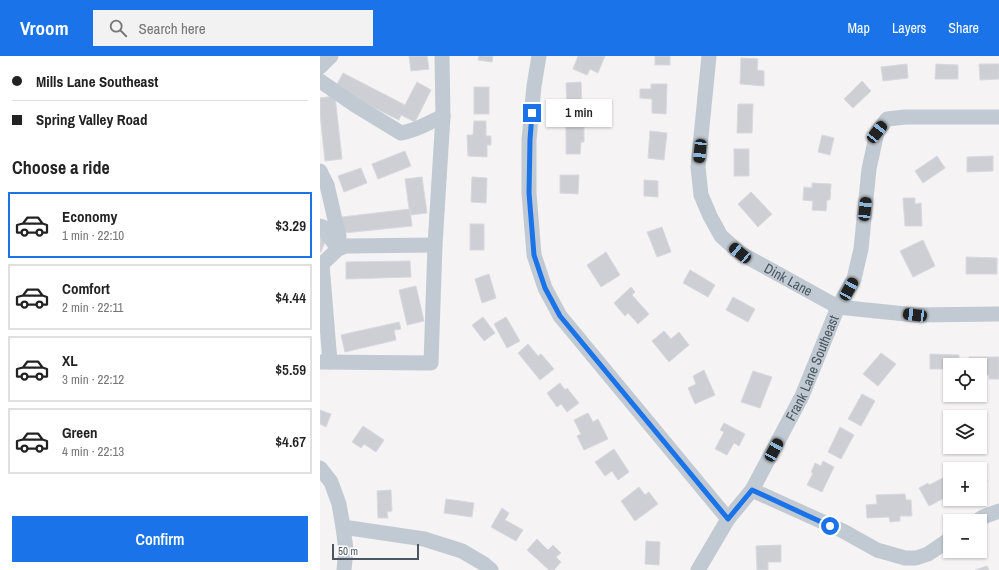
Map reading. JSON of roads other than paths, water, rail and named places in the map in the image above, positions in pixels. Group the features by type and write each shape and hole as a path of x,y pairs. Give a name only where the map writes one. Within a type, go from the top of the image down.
{"street":[{"path":"320,67 331,56"},
{"path":"435,244 346,246 338,248 322,264 325,362 431,363 435,244 443,116 442,56"},
{"path":"539,56 534,86 530,140 529,193 534,255 545,288 560,316 728,519"},
{"name":"Dink Lane","path":"709,56 698,167 701,195 721,236 740,253 838,307 915,315 999,314"},
{"path":"320,81 355,105 401,133 425,125 443,116"},
{"name":"Frank Lane Southeast","path":"698,570 728,519 752,490 802,396 838,307 854,279 861,248 869,169 877,132 887,119 905,117 999,117"},
{"path":"320,171 327,185 339,237 338,248"},
{"path":"320,226 323,226 338,248"},
{"path":"320,468 330,482 339,504 346,550 344,570"},
{"path":"752,490 843,532 877,550 905,558 916,558 928,554 943,544"},
{"path":"987,515 999,511"},
{"path":"343,527 424,539 462,551 491,570"}]}
